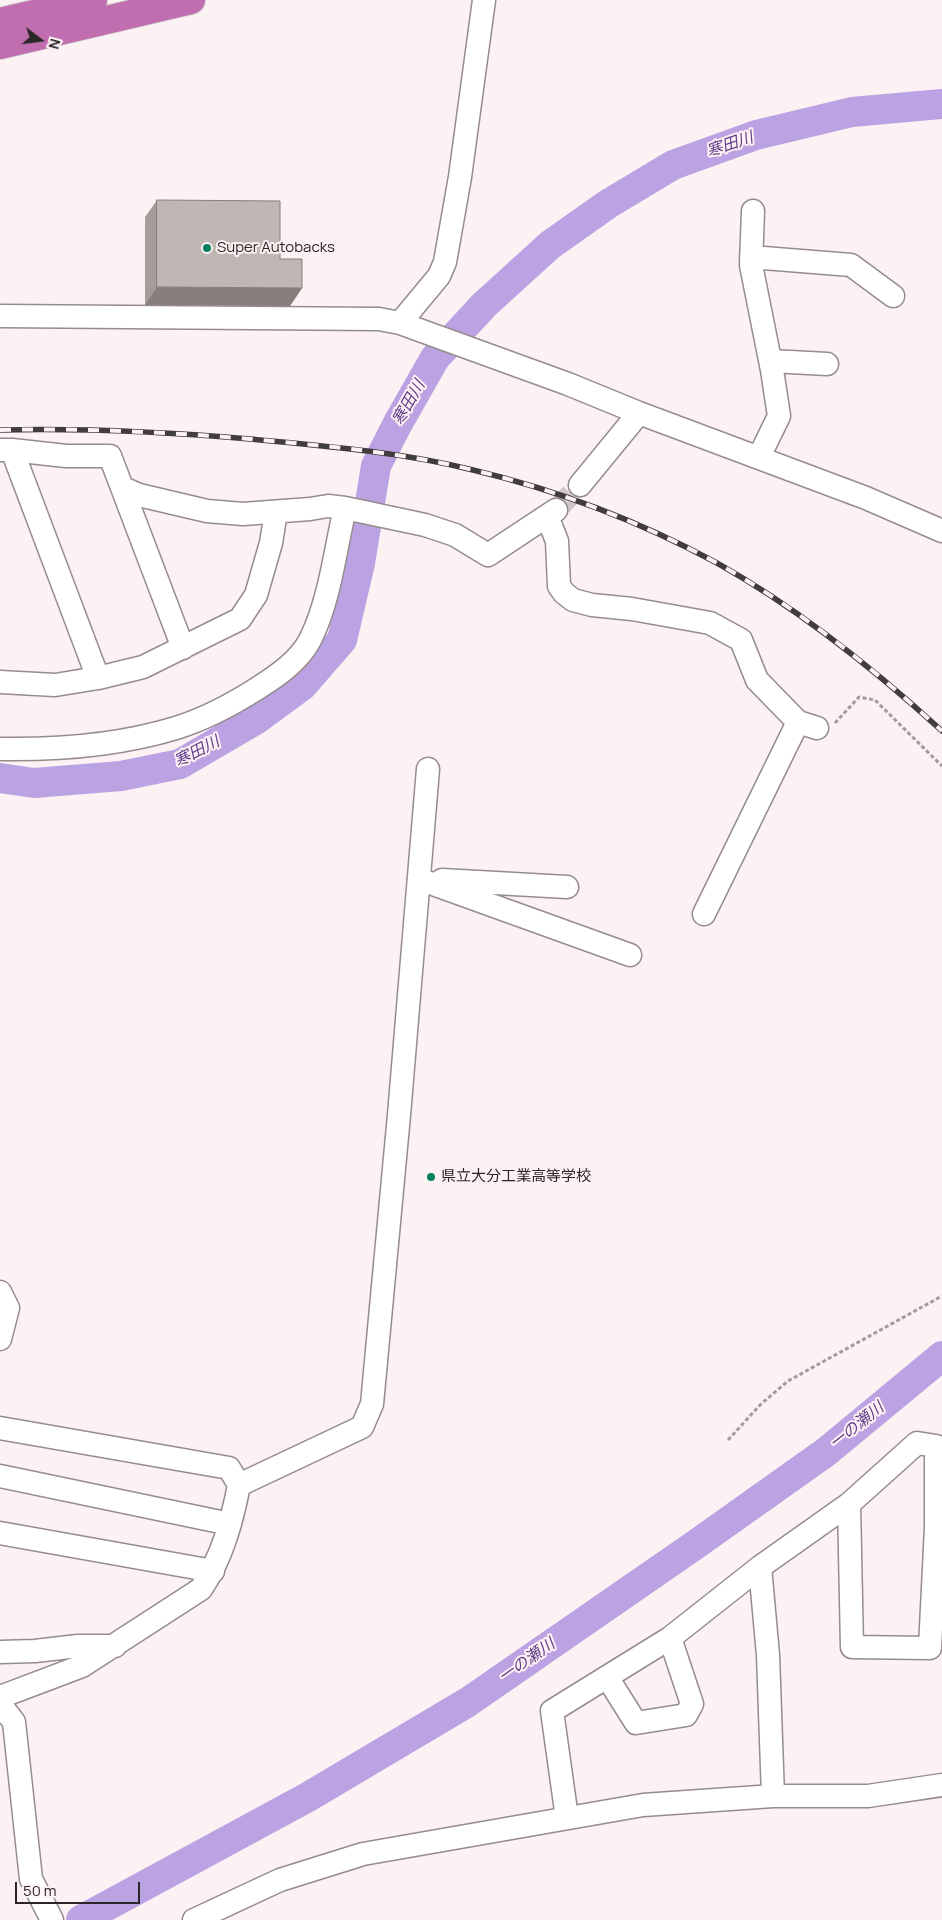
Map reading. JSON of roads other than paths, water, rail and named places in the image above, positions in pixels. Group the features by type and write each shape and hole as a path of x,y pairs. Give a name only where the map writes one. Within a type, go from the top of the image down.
{"highway":[{"path":"0,22 93,0"},
{"path":"0,45 190,0"}],"street":[{"path":"405,325 439,276 444,262 460,177 484,0"},
{"path":"753,211 751,265 771,361 779,416 759,457"},
{"path":"751,257 851,265 893,296"},
{"path":"0,316 379,319 405,325 488,355 759,457 866,498 942,531"},
{"path":"771,361 827,364"},
{"path":"580,486 639,413"},
{"path":"98,678 6,450 66,456 110,456 183,648"},
{"path":"122,488 139,495 208,511 243,514 328,506 345,508 425,525 454,535 488,555 552,513 557,541 559,586 573,600 592,606 632,609 710,623 741,640 757,680 807,725 704,914"},
{"path":"0,749 80,746 176,728 239,700 283,671 309,642 318,621 345,508"},
{"path":"0,682 55,685 98,678 143,667 240,619 256,595 271,543 276,512"},
{"path":"238,1485 362,1427 372,1404 428,769"},
{"path":"419,879 567,887"},
{"path":"419,879 630,955"},
{"path":"0,1292 8,1308 0,1339"},
{"path":"0,1428 229,1468 238,1485 230,1524 213,1571 201,1589 116,1646 82,1666 0,1697"},
{"path":"567,1818 552,1712 670,1638 760,1567 849,1504 917,1443 936,1446 939,1528 930,1648 852,1646 849,1504"},
{"path":"0,1476 230,1524"},
{"path":"0,1533 213,1571"},
{"path":"760,1567 768,1655 773,1796"},
{"path":"607,1677 636,1723 686,1715 692,1704 670,1638"},
{"path":"0,1652 36,1651 78,1646 116,1646"},
{"path":"0,1704 14,1722 31,1879 52,1920"},
{"path":"194,1920 280,1880 363,1854 643,1805 773,1796 868,1796 942,1785"}],"waterway":[{"name":"寒田川","path":"0,778 34,783 121,776 180,764 257,719 302,686 342,640 360,563 376,466 398,423 435,358 484,305 550,245 608,204 673,165 756,135 852,112 942,104"},
{"name":"一の瀬川","path":"81,1920 308,1797 468,1702 826,1452 942,1356"}],"tunnel":[{"path":"556,510 580,485"}],"railway":[{"path":"0,430 94,430 157,433 335,447 391,454 446,464 536,487 567,497 659,534 717,563 747,581 806,620 862,662 942,731"}],"place":[{"name":"Super Autobacks","path":"207,248"},
{"name":"県立大分工業高等学校","path":"431,1177"}]}
